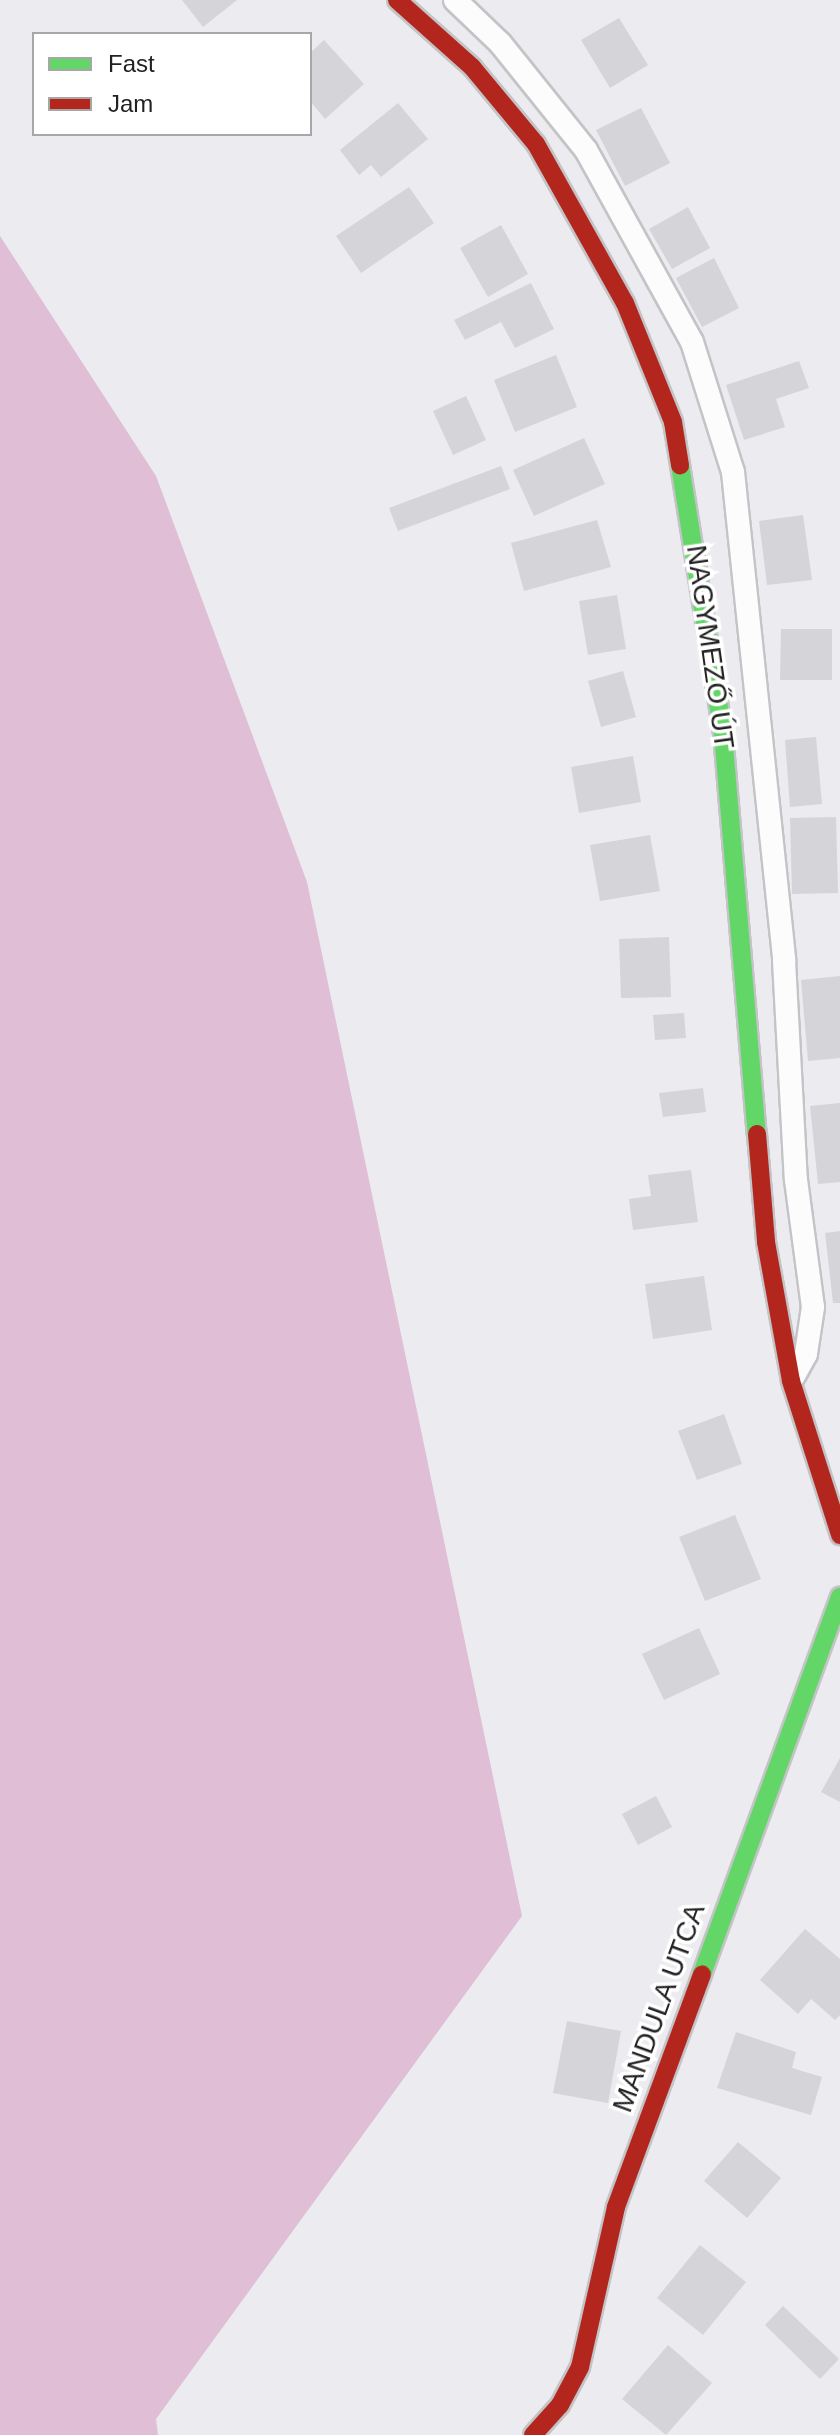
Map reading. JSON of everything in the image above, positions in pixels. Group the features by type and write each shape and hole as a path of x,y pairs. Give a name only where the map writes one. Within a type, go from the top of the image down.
{"main road":[{"name":"NAGYMEZŐ ÚT","path":"397,0 472,67 536,144 625,303 673,422 723,733 766,1242 791,1381 840,1535"},
{"name":"MANDULA UTCA","path":"533,2435 560,2405 580,2367 616,2207 840,1596"}],"lane":[{"name":"NAGYMEZŐ ÚT","path":"455,0 500,43 586,150 692,342 733,472 784,961 796,1180 813,1307 806,1354 791,1381"}],"shaded area":[{"path":"0,236 156,476 307,882 522,1916 156,2419 158,2435 0,2435"}],"building":[{"path":"182,0 237,0 203,27"},
{"path":"619,18 648,65 610,88 581,40"},
{"path":"324,40 364,84 325,119 312,103 312,51"},
{"path":"398,103 428,139 381,177 371,165 359,175 340,150"},
{"path":"641,108 670,163 625,186 596,130"},
{"path":"409,187 434,223 361,273 336,236"},
{"path":"688,207 710,248 672,269 649,229"},
{"path":"501,225 528,274 488,297 460,248"},
{"path":"714,258 739,308 702,327 676,278"},
{"path":"531,283 554,329 515,348 501,322 465,340 454,320"},
{"path":"556,355 577,407 515,432 494,380"},
{"path":"799,361 809,388 776,399 785,427 744,440 726,385"},
{"path":"466,396 486,440 453,455 433,411"},
{"path":"584,438 605,484 534,516 513,470"},
{"path":"501,466 510,489 398,531 389,508"},
{"path":"803,515 812,580 767,585 759,521"},
{"path":"597,520 611,567 524,591 511,543"},
{"path":"617,595 626,649 588,655 579,601"},
{"path":"781,629 832,629 832,680 780,680"},
{"path":"623,671 636,717 601,727 588,681"},
{"path":"816,737 822,804 790,807 785,740"},
{"path":"633,756 641,802 579,813 571,767"},
{"path":"836,817 838,893 792,894 790,818"},
{"path":"650,835 660,891 600,901 590,845"},
{"path":"669,937 671,997 621,998 619,939"},
{"path":"840,976 840,1058 808,1061 801,980"},
{"path":"684,1013 686,1038 655,1040 653,1015"},
{"path":"703,1088 706,1112 663,1117 659,1093"},
{"path":"840,1103 840,1182 818,1184 810,1106"},
{"path":"691,1170 698,1222 633,1230 629,1199 651,1196 648,1175"},
{"path":"840,1231 840,1303 833,1303 825,1233"},
{"path":"704,1276 712,1330 653,1339 645,1284"},
{"path":"724,1414 742,1464 697,1480 678,1431"},
{"path":"735,1515 761,1579 705,1601 679,1537"},
{"path":"699,1628 720,1674 664,1700 642,1654"},
{"path":"840,1758 840,1802 821,1792"},
{"path":"656,1796 672,1827 638,1845 622,1814"},
{"path":"805,1929 840,1959 840,2015 835,2020 811,1999 798,2014 760,1980"},
{"path":"567,2021 621,2031 608,2103 553,2093"},
{"path":"736,2032 796,2052 792,2068 822,2077 811,2115 717,2088"},
{"path":"738,2142 781,2178 747,2218 704,2181"},
{"path":"700,2245 746,2282 703,2335 657,2298"},
{"path":"783,2306 839,2359 820,2379 765,2325"},
{"path":"668,2345 712,2383 666,2435 622,2399"}],"traffic: fast":[{"path":"680,465 723,733 757,1134"},
{"path":"702,1974 840,1596"}],"traffic: jam":[{"path":"397,0 472,67 536,144 625,303 673,422 680,465"},
{"path":"757,1134 766,1242 791,1381 840,1535"},
{"path":"533,2435 560,2405 580,2367 616,2207 702,1974"}]}
